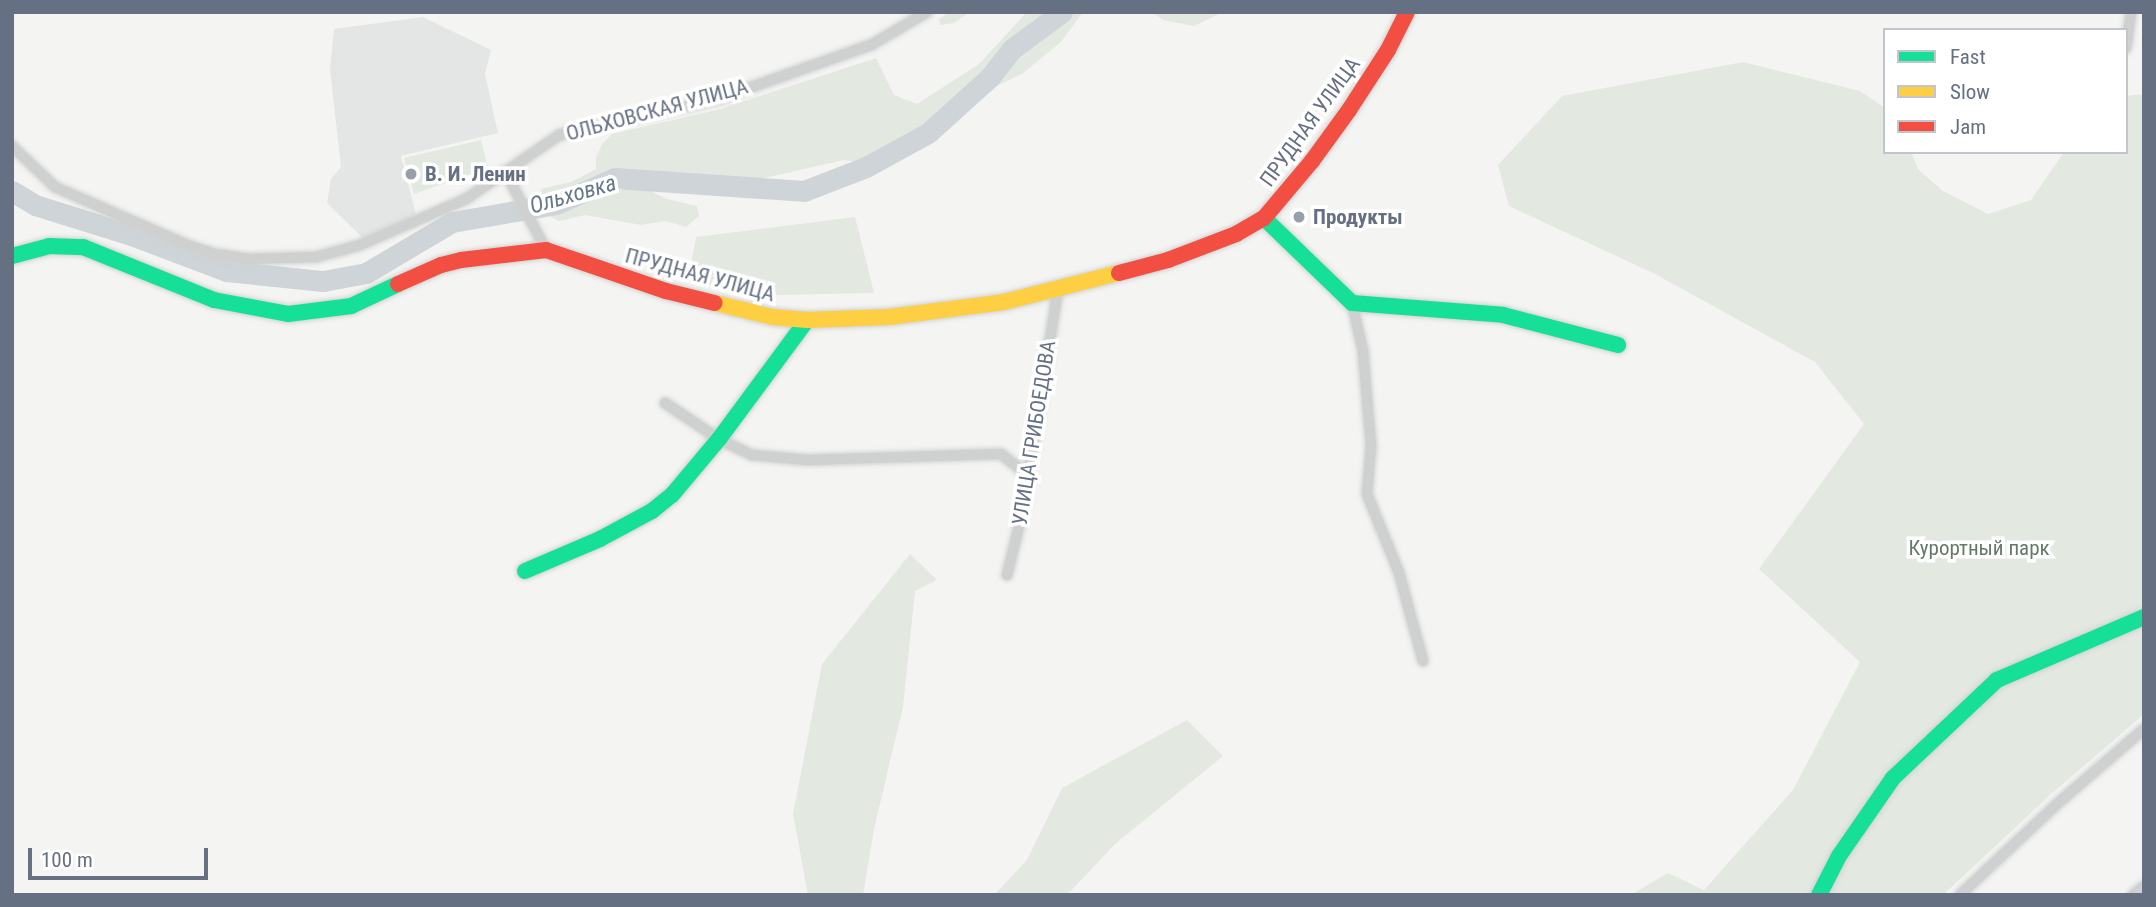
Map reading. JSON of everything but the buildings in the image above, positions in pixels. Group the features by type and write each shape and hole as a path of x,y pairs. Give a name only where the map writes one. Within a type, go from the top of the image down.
{"street":[{"name":"ОЛЬХОВСКАЯ УЛИЦА","path":"12,146 35,171 55,187 187,245 215,254 250,259 316,257 360,245 466,199 559,135 718,99 873,44 928,12"},
{"name":"ПРУДНАЯ УЛИЦА","path":"12,256 49,246 83,247 214,300 288,314 351,306 441,265 461,260 546,250 703,301 772,317 807,320 938,311 1058,290 1168,260 1236,234 1264,218 1312,162 1349,110 1388,50 1407,12"},
{"path":"2128,34 2131,12"},
{"path":"505,171 523,201 546,250"},
{"path":"1264,218 1352,303 1363,351 1371,446 1367,494 1399,573 1423,661"},
{"name":"УЛИЦА ГРИБОЕДОВА","path":"1007,575 1058,290"},
{"path":"1352,303 1503,315 1618,345"},
{"path":"525,571 600,539 652,511 672,495 719,439 807,320"},
{"path":"665,403 719,439 752,455 808,460 1001,454 1027,474"},
{"path":"1819,895 1839,856 1893,778 1997,680 2144,617"},
{"path":"1960,895 2057,804 2144,729"},
{"path":"2133,895 2144,886"}],"shaded area":[{"path":"423,17 491,50 485,74 498,133 401,156 416,214 364,239 327,203 331,179 341,167 330,69 334,29"}],"green space":[{"path":"950,12 970,12 954,23 940,25 939,19"},
{"path":"1027,12 1083,12 1061,42 1022,74 990,89 976,100 957,99 923,129 861,163 844,160 751,181 623,171 543,201 541,189 571,182 596,169 596,157 602,144 612,134 717,110 876,58 894,95 917,104 979,64"},
{"path":"1152,12 1221,13 1194,26 1163,20"},
{"name":"Курортный парк","path":"1743,62 1860,91 1883,107 1883,154 1912,154 1918,169 1943,191 1988,214 2031,200 2063,154 2128,154 2128,96 2144,94 2144,714 2050,795 1943,895 1631,895 1668,873 1704,890 1793,790 1860,662 1759,569 1864,424 1815,362 1655,274 1509,206 1498,165 1562,96"},
{"path":"481,140 488,168 414,194 404,158"},
{"path":"626,189 650,191 667,199 697,206 699,216 686,227 666,221 641,225 585,215 559,221 550,217 588,196"},
{"path":"855,217 874,293 776,295 688,281 696,237"},
{"path":"910,554 937,580 915,591 903,707 874,829 863,895 808,895 793,814 822,664"},
{"path":"1187,720 1223,756 1115,844 1067,895 994,895 1027,860 1062,788"}],"waterway":[{"name":"Ольховка","path":"12,191 35,205 134,236 226,271 323,281 366,273 452,222 556,204 615,178 804,191 866,167 928,133 990,77 1012,49 1062,12"}],"traffic: fast":[{"path":"1264,218 1352,303 1503,315 1618,345"},
{"path":"12,256 49,246 83,247 214,300 288,314 351,306 398,284"},
{"path":"525,571 600,539 652,511 672,495 719,439 807,320"},
{"path":"1819,895 1839,856 1893,778 1997,680 2144,617"}],"traffic: slow":[{"path":"715,303 772,317 807,320 889,317 1004,302 1119,273"}],"traffic: jam":[{"path":"1119,273 1168,260 1236,234 1264,218 1312,161 1349,110 1388,50 1407,12"},
{"path":"398,284 441,265 461,260 546,250 666,291 715,303"}],"place":[{"name":"В. И. Ленин","path":"411,174"},
{"name":"Продукты","path":"1299,217"}]}
